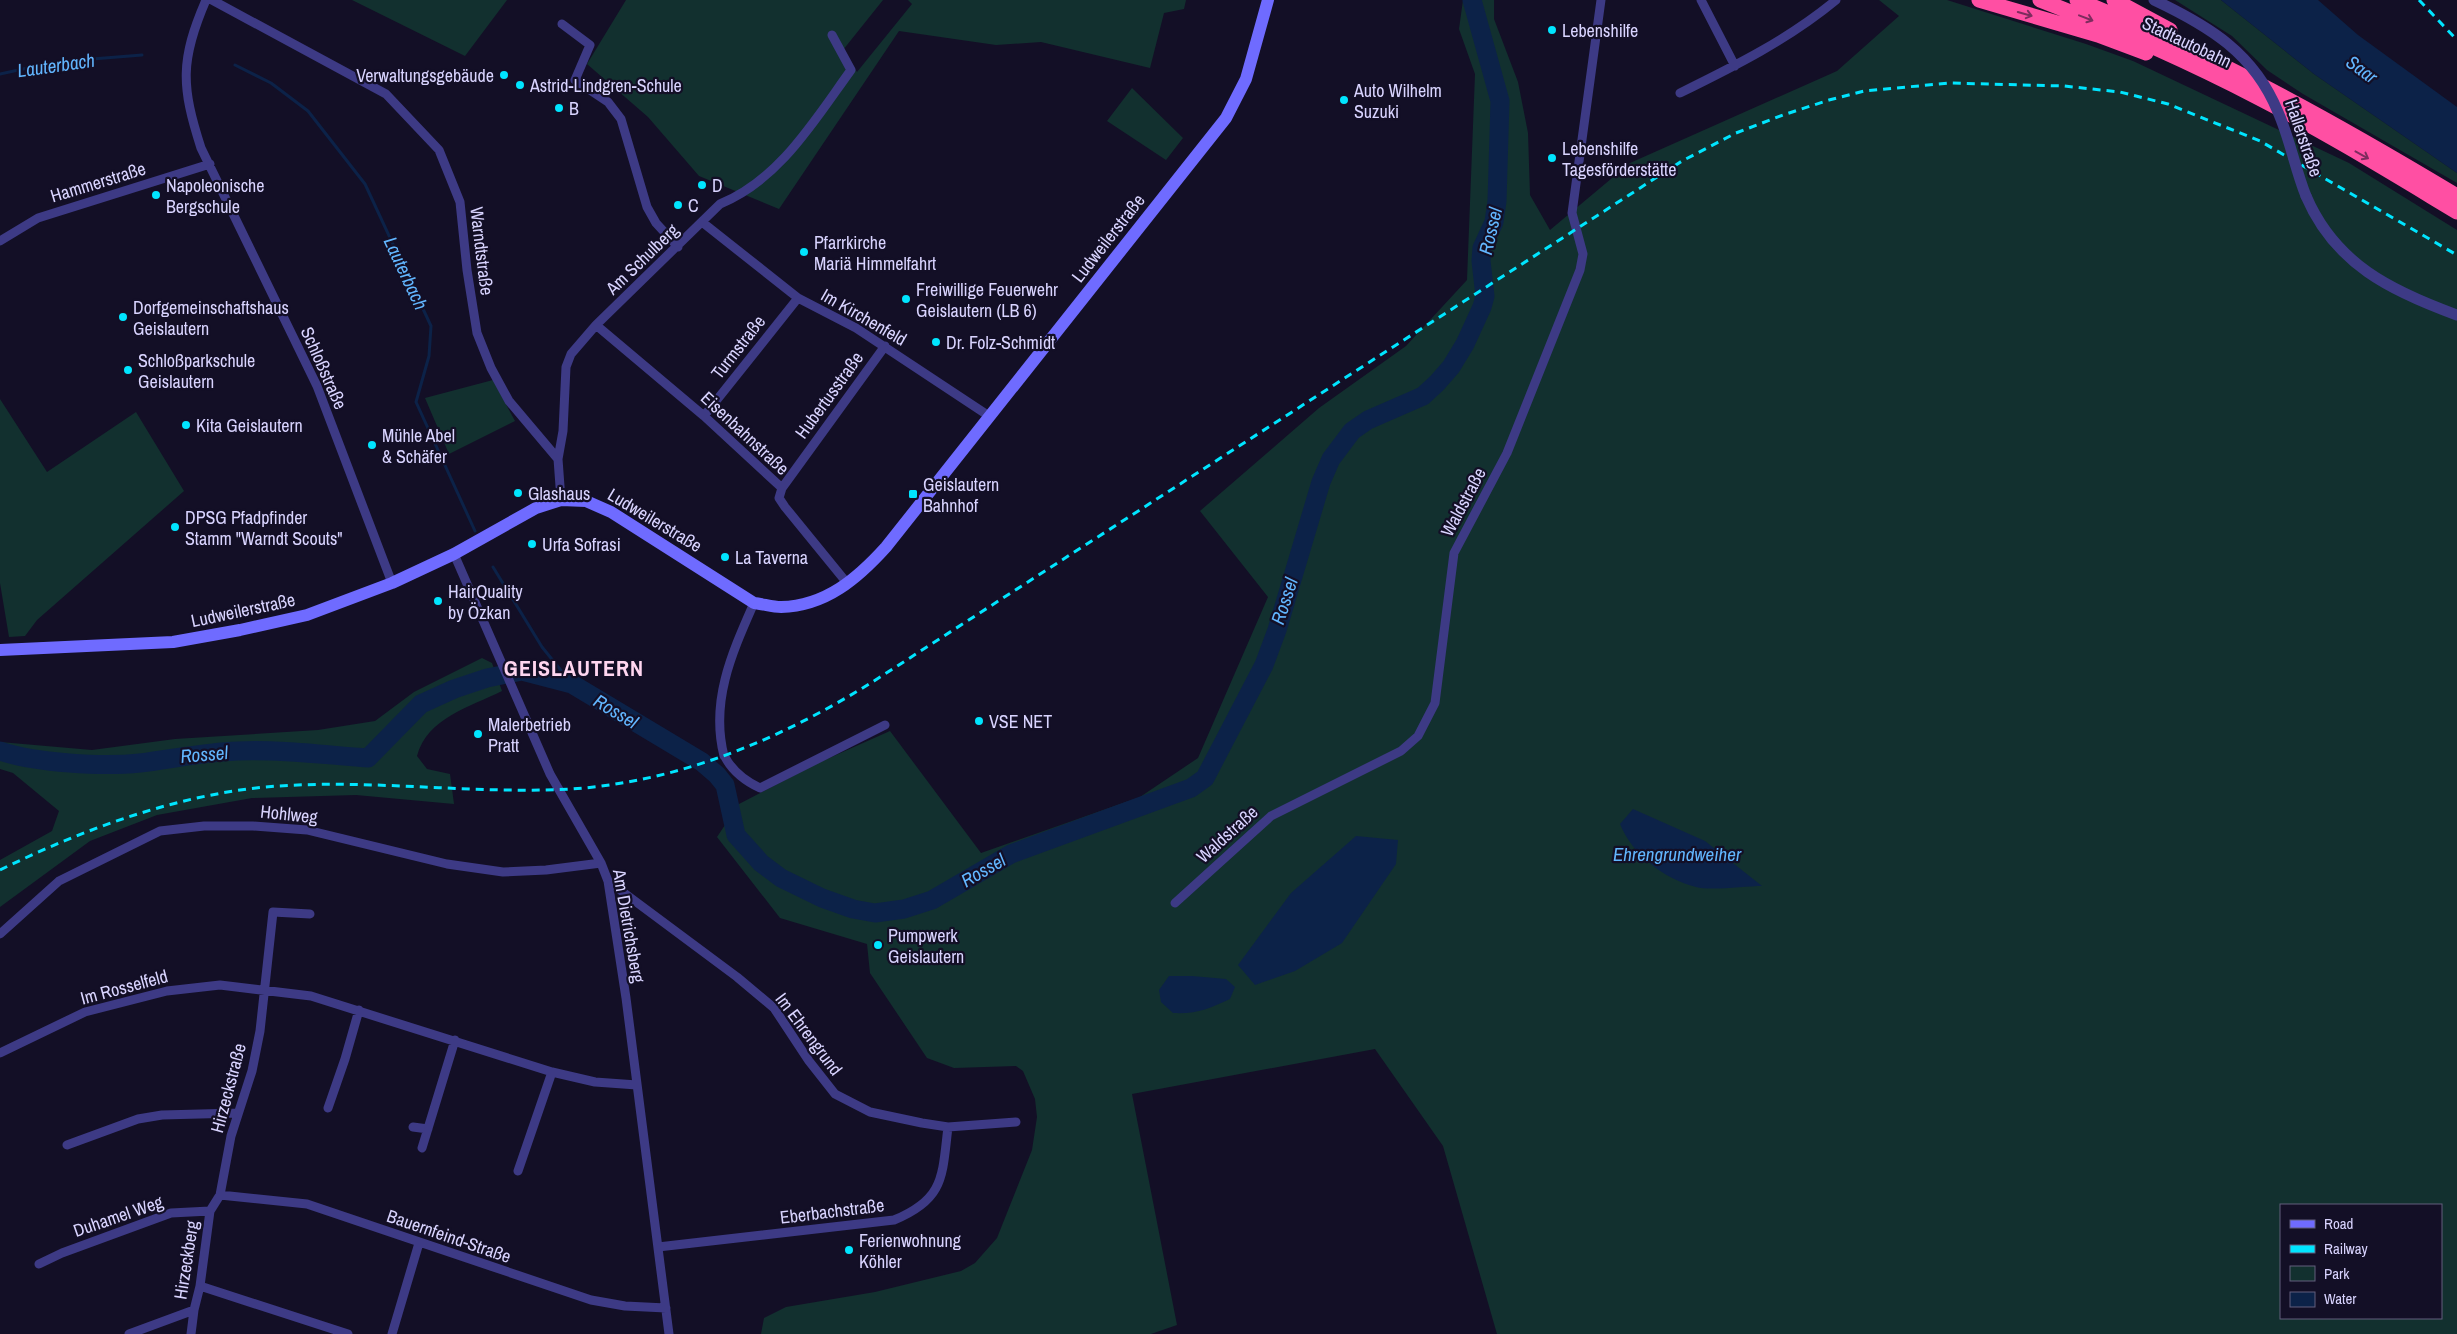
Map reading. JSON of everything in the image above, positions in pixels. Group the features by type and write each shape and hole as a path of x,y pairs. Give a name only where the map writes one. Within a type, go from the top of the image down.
{"highway":[{"path":"1979,0 2098,35 2230,83"},
{"name":"Stadtautobahn","path":"2040,0 2131,36 2260,99 2322,126"},
{"path":"2076,0 2134,23 2244,75"},
{"path":"2114,0 2186,39 2457,212"},
{"path":"2322,126 2457,196"}],"main road":[{"name":"Ludweilerstraße","path":"0,650 174,642 307,615 392,583 454,554 536,508 561,500 586,501 611,512 754,603 781,607 831,595 863,572 886,546 1226,118 1246,79 1268,0"}],"street":[{"name":"Schloßstraße","path":"206,0 191,38 185,73 189,110 201,148 316,386 392,583"},
{"name":"Warndtstraße","path":"212,0 386,94 439,150 460,202 466,270 477,332 491,368 509,401 558,458"},
{"name":"Waldstraße","path":"1175,903 1271,816 1401,751 1418,736 1435,703 1454,553 1507,453 1580,270 1583,254 1572,214 1600,0"},
{"path":"1701,0 1735,66"},
{"path":"1680,93 1735,66 1788,35 1836,0"},
{"name":"Hallerstraße","path":"2154,0 2217,34 2240,52 2254,70 2279,113 2306,196 2316,216 2336,244 2372,277 2401,293 2457,315"},
{"path":"562,24 590,45 575,80 608,102 621,119 648,207 656,223 678,247"},
{"name":"Am Schulberg","path":"561,500 558,458 563,431 566,367 579,343 720,204 741,195 772,172 803,136 851,70 832,35"},
{"name":"Hammerstraße","path":"0,241 38,218 210,164"},
{"name":"Im Kirchenfeld","path":"702,222 798,298 885,346 989,416"},
{"name":"Turmstraße","path":"704,416 798,298"},
{"name":"Eisenbahnstraße","path":"596,325 704,416 782,488 779,498 785,507 847,583"},
{"name":"Hubertusstraße","path":"782,488 885,346"},
{"name":"Am Dietrichsberg","path":"454,554 550,774 601,863 608,881 637,1085 669,1334"},
{"path":"754,603 734,647 721,694 719,720 725,757 732,769 748,782 760,788 885,725"},
{"name":"Hohlweg","path":"0,934 60,881 160,831 204,826 253,826 308,830 447,864 503,872 546,870 601,863"},
{"name":"Im Ehrengrund","path":"608,881 737,977 774,1008 809,1061 835,1094 870,1112 948,1127 1016,1122"},
{"path":"265,989 273,912 310,914"},
{"name":"Im Rosselfeld","path":"0,1053 86,1012 129,999 167,991 220,986 265,989 311,996 552,1072 595,1082 637,1085"},
{"name":"Hirzeckstraße","path":"220,1195 231,1136 252,1071 265,989"},
{"path":"328,1108 359,1010"},
{"path":"422,1148 455,1040"},
{"path":"518,1171 552,1072"},
{"path":"67,1146 138,1119 162,1114 238,1113"},
{"path":"414,1127 428,1129"},
{"name":"Eberbachstraße","path":"658,1248 894,1220 925,1205 936,1188 943,1170 948,1127"},
{"name":"Hirzeckberg","path":"191,1334 200,1286 210,1212 220,1195"},
{"name":"Bauernfeind-Straße","path":"220,1195 307,1204 591,1300 625,1306 666,1308"},
{"name":"Duhamel Weg","path":"39,1264 62,1253 171,1213 210,1212"},
{"path":"392,1334 419,1243"},
{"path":"200,1286 348,1334"},
{"path":"128,1334 194,1310"}],"green space":[{"path":"352,0 507,0 465,56"},
{"path":"626,0 883,0 843,50 857,72 912,4 908,0 1186,0 1184,9 1164,13 1150,68 1041,42 996,45 899,31 779,209 699,176 648,117 587,64"},
{"path":"1463,0 1494,0 1494,19 1518,82 1528,133 1530,195 1550,230 1630,163 1837,71 1899,16 1879,0 1947,0 2086,44 2133,61 2349,163 2457,230 2457,1334 1497,1334 1443,1146 1375,1049 1132,1094 1177,1325 1151,1334 761,1334 764,1318 786,1307 875,1292 961,1271 975,1263 997,1238 1032,1150 1037,1117 1035,1099 1023,1071 1016,1066 954,1068 927,1058 870,973 867,944 780,918 717,837 739,804 818,763 890,731 981,853 1140,797 1198,758 1268,597 1200,511 1319,408 1406,346 1467,280 1475,74 1459,29"},
{"path":"2175,0 2221,0 2314,74 2457,173 2457,183 2303,94 2267,70 2232,36"},
{"path":"1132,88 1183,138 1166,160 1107,121"},
{"path":"493,380 515,421 449,454 425,398"},
{"path":"0,399 47,472 136,412 184,491 37,620 25,636 9,637 0,583"},
{"path":"482,658 492,663 502,691 451,715 440,723 422,743 417,756 427,769 450,774 454,804 356,795 252,798 157,815 90,841 0,907 0,860 52,831 59,811 13,773 0,769 0,742 92,750 175,739 318,730 375,721 414,692"}],"water":[{"name":"Saar","path":"2221,0 2318,0 2358,35 2457,107 2457,173 2314,74"},
{"name":"Ehrengrundweiher","path":"1633,809 1705,841 1762,886 1702,888 1672,878 1650,864 1625,835 1620,824"},
{"path":"1356,836 1398,840 1396,864 1342,943 1295,971 1255,985 1238,965 1291,893"},
{"path":"1169,976 1226,979 1235,987 1230,999 1215,1006 1196,1012 1173,1013 1161,1002 1159,990"}],"waterway":[{"name":"Rossel","path":"0,751 50,761 107,764 140,763 201,754 238,751 287,752 368,758 421,704 454,689 487,678 522,671 572,684 702,762 725,785 736,835 761,863 781,878 822,898 853,909 875,913 904,909 932,900 1011,854 1191,788 1205,778 1264,665 1277,630 1321,482 1331,459 1352,431 1368,420 1423,396 1437,383 1451,367 1465,344 1482,307 1485,296 1481,261 1482,248 1494,222 1497,201 1500,101 1472,0"},
{"name":"Lauterbach","path":"0,74 55,62 142,55"},
{"name":"Lauterbach","path":"235,65 271,83 308,111 365,184 431,326 429,356 416,402 475,531"},
{"name":"Lauterbach","path":"493,567 542,647 572,684"}],"railway":[{"path":"2419,0 2457,40"},
{"path":"0,870 59,843 120,820 183,801 215,794 247,789 321,784 507,790 588,788 632,781 675,771 757,742 797,724 874,681 1682,161 1736,133 1783,115 1864,91 1950,83 2064,86 2120,92 2168,104 2260,141 2457,255"}],"place":[{"name":"Lebenshilfe","path":"1552,30"},
{"name":"Verwaltungsgebäude","path":"504,75"},
{"name":"Astrid-Lindgren-Schule","path":"520,85"},
{"name":"Auto Wilhelm Suzuki","path":"1344,100"},
{"name":"B","path":"559,108"},
{"name":"Lebenshilfe Tagesförderstätte","path":"1552,158"},
{"name":"D","path":"702,185"},
{"name":"Napoleonische Bergschule","path":"156,195"},
{"name":"C","path":"678,205"},
{"name":"Pfarrkirche Mariä Himmelfahrt","path":"804,252"},
{"name":"Freiwillige Feuerwehr Geislautern (LB 6)","path":"906,299"},
{"name":"Dorfgemeinschaftshaus Geislautern","path":"123,317"},
{"name":"Dr. Folz-Schmidt","path":"936,342"},
{"name":"Schloßparkschule Geislautern","path":"128,370"},
{"name":"Kita Geislautern","path":"186,425"},
{"name":"Mühle Abel & Schäfer","path":"372,445"},
{"name":"Glashaus","path":"518,493"},
{"name":"Geislautern Bahnhof","path":"913,494"},
{"name":"DPSG Pfadpfinder Stamm \"Warndt Scouts\"","path":"175,527"},
{"name":"Urfa Sofrasi","path":"532,544"},
{"name":"La Taverna","path":"725,557"},
{"name":"HairQuality by Özkan","path":"438,601"},
{"name":"VSE NET","path":"979,721"},
{"name":"Malerbetrieb Pratt","path":"478,734"},
{"name":"Pumpwerk Geislautern","path":"878,945"},
{"name":"Ferienwohnung Köhler","path":"849,1250"}],"district":[{"name":"GEISLAUTERN","path":"574,668"}]}
